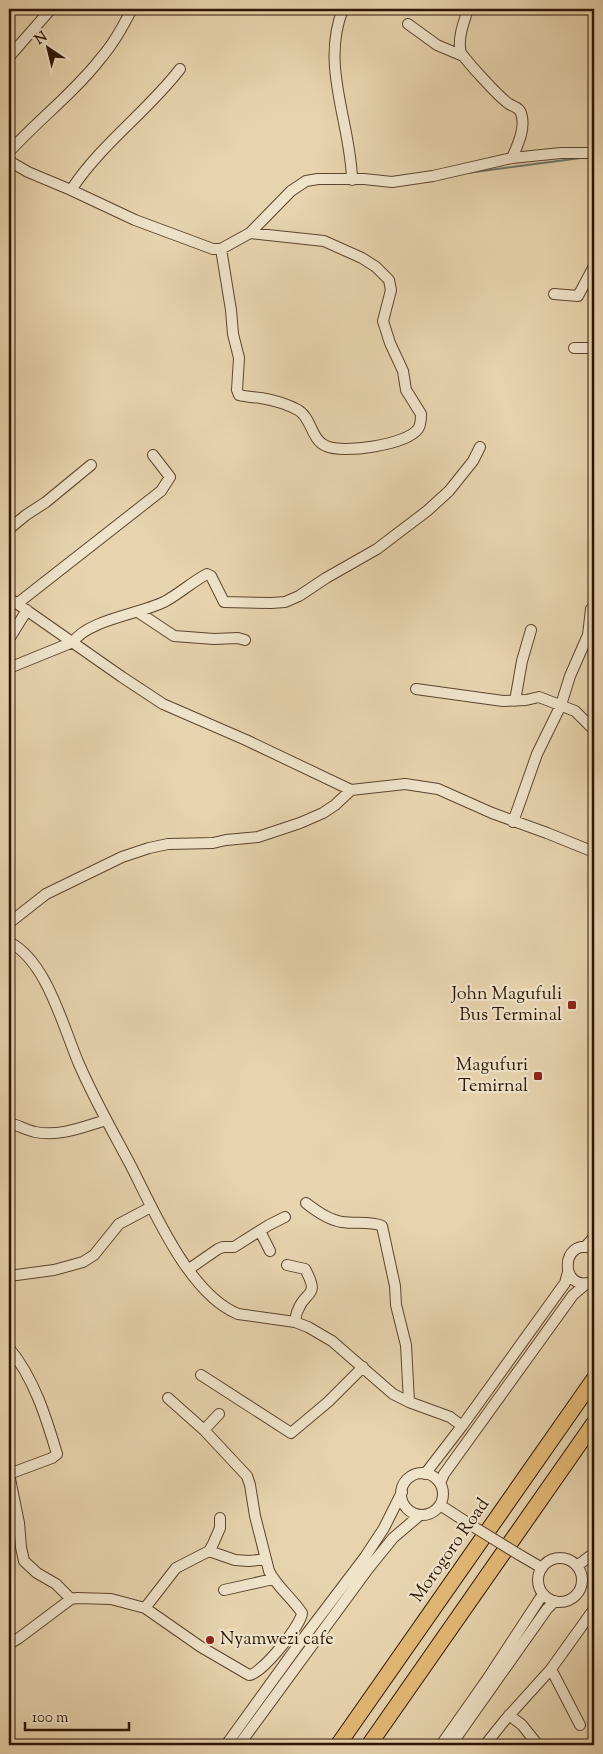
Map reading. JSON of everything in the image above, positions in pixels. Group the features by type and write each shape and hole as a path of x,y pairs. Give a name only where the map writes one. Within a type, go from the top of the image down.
{"highway":[{"name":"Morogoro Road","path":"338,1745 594,1379"},
{"path":"369,1745 594,1423"}],"street":[{"path":"9,57 50,9"},
{"path":"9,152 68,95 100,60 132,9"},
{"path":"344,9 340,17 336,43 336,74 338,99 352,158 352,180"},
{"path":"468,9 460,45 464,56 505,100 520,111 523,124 522,132 512,158"},
{"path":"408,24 437,45 464,56"},
{"path":"70,190 83,172 155,99 180,69"},
{"path":"9,161 28,172 135,220 213,249 221,249 250,233 298,184 306,181 364,178 392,182 512,158 561,153 594,153"},
{"path":"221,249 233,334 239,358 236,390 239,395 270,400 298,410 306,417 319,441 327,447 368,448 414,433 419,427 421,414 406,390 403,372 383,321 391,290 391,284 387,278 362,258 324,241 250,233"},
{"path":"554,294 578,296 594,266"},
{"path":"574,348 594,348"},
{"path":"9,668 73,642 78,636 92,627 168,600 190,583 207,574 212,576 224,602 280,603 299,596 377,549 427,512 449,491 474,461 480,447"},
{"path":"153,455 170,477 162,491 13,601 122,678 163,704 255,744 351,790 405,784 428,786 450,793 513,822 594,852"},
{"path":"9,529 91,465"},
{"path":"513,822 537,754 561,705 570,676 588,635 591,609"},
{"path":"9,639 27,610"},
{"path":"138,612 174,636 214,639 238,638 245,640"},
{"path":"515,701 522,661 531,630"},
{"path":"416,689 494,700 515,701 538,697 575,711 594,730"},
{"path":"9,923 46,894 122,857 168,844 213,843 258,837 300,823 322,813 351,790"},
{"path":"9,942 38,968 46,983 79,1065 151,1207 189,1269 210,1296 229,1310 243,1315 295,1322 308,1327 332,1341 393,1394 408,1402 450,1417 462,1426"},
{"path":"9,1123 34,1131 65,1132 106,1120"},
{"path":"306,1203 337,1221 382,1226 395,1286 396,1305 406,1345 408,1402"},
{"path":"9,1276 54,1270 83,1262 94,1255 119,1224 151,1207"},
{"path":"189,1269 218,1249 234,1247 273,1222 285,1218"},
{"path":"260,1231 270,1251"},
{"path":"425,1474 565,1283 570,1255 576,1249 590,1248 594,1237"},
{"path":"287,1265 304,1270 311,1284 310,1293 298,1309 295,1322"},
{"path":"568,1272 573,1279 590,1282"},
{"path":"440,1483 444,1474 573,1295 590,1282"},
{"path":"9,1348 22,1365 35,1392 57,1454 52,1458 9,1474 19,1523 23,1559 37,1573 56,1584 71,1599"},
{"path":"201,1375 291,1433 328,1402 363,1367"},
{"path":"9,1644 71,1599 111,1600 145,1608 223,1660 249,1674 254,1674 263,1668 299,1623 302,1613 273,1579 266,1559 255,1516 249,1480 204,1430 168,1398"},
{"path":"204,1430 219,1414"},
{"path":"226,1745 302,1640 366,1557 384,1528 402,1492 408,1480 416,1475 425,1474 434,1477 440,1483 443,1492 440,1505 429,1514 420,1515 408,1509 403,1501 402,1492"},
{"path":"440,1505 542,1568"},
{"path":"240,1745 368,1569 393,1538 420,1515"},
{"path":"145,1608 176,1568 208,1550 213,1544 220,1528 220,1518"},
{"path":"208,1550 235,1560 266,1559"},
{"path":"577,1566 594,1553"},
{"path":"451,1745 547,1609 555,1601 570,1599 580,1589 582,1579 577,1566 569,1560 559,1558 549,1561 542,1568 538,1582 544,1594 555,1601"},
{"path":"224,1590 273,1579"},
{"path":"441,1745 544,1594"},
{"path":"485,1745 551,1669 590,1618 594,1609"},
{"path":"551,1669 580,1725"},
{"path":"510,1715 522,1725 538,1745"}],"waterway":[{"path":"467,173 581,158"}],"place":[{"name":"John Magufuli Bus Terminal","path":"572,1005"},
{"name":"Magufuri Temirnal","path":"538,1076"},
{"name":"Nyamwezi cafe","path":"210,1640"}]}
